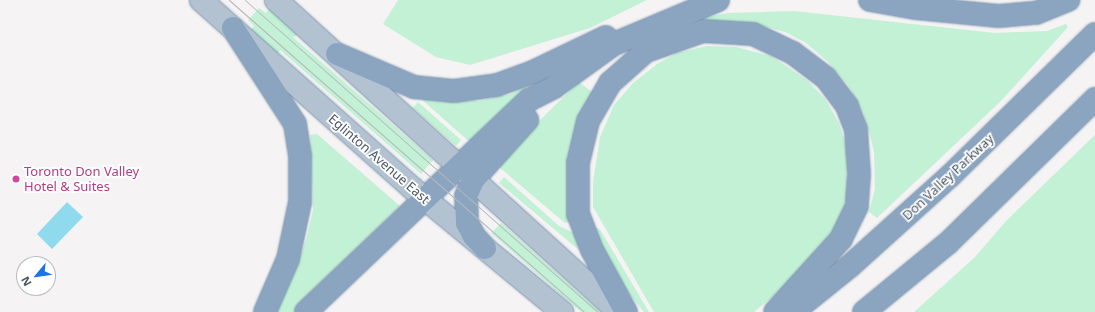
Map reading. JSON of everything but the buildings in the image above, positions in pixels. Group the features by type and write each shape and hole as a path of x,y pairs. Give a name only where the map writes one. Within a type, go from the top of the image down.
{"highway":[{"path":"337,54 414,87 454,91 497,85 533,72 637,22 687,3 718,0"},
{"path":"306,312 426,199 466,174 529,100 554,87 614,44 718,0"},
{"path":"870,0 916,8 999,16 1036,13 1069,0"},
{"path":"234,28 295,124 300,157 300,202 288,259 265,312"},
{"path":"626,312 592,250 578,214 578,163 588,121 610,83 646,51 703,32 753,34 793,52 826,78 847,106 856,130 859,174 857,206 841,239 775,312"},
{"name":"Don Valley Parkway","path":"793,312 850,266 950,176 1095,34"},
{"path":"864,312 948,242 1095,99"},
{"path":"466,174 467,223 474,236 485,248"}],"main road":[{"name":"Eglinton Avenue East","path":"201,0 234,28 323,111 562,312"},
{"path":"276,0 619,312"}],"green space":[{"path":"398,0 647,0 590,28 470,65 436,57 383,24"},
{"path":"271,7 298,35 293,37 433,160 421,174 280,50 277,55 249,31 254,26 248,20 259,8 266,13"},
{"path":"794,11 995,33 1047,31 1066,24 1068,27 1001,101 877,218 869,212 875,189 874,152 863,112 848,85 827,61 806,43 785,32 756,24 702,26 699,18 728,13"},
{"path":"707,46 736,47 771,56 807,80 826,100 839,123 846,145 847,197 839,225 799,275 754,312 654,312 593,207 593,182 600,137 614,105 633,83 657,64 677,53"},
{"path":"579,82 593,93 571,222 565,223 499,167 536,124"},
{"path":"523,87 527,93 473,145 420,98 479,101 511,94"},
{"path":"418,102 461,140 456,146 413,108"},
{"path":"317,134 400,206 304,298 305,303 295,312 276,312 296,269 306,240 313,210 310,135"},
{"path":"1095,135 1095,312 914,312 975,257 1007,220"},
{"path":"504,177 559,226 576,234 579,250 499,183"},
{"path":"501,223 602,312 581,312 560,294 491,233"},
{"path":"598,228 649,312 644,312 609,265 594,229"}],"water":[{"path":"67,202 83,217 52,249 37,234"}],"tram line":[{"path":"229,0 584,312"},
{"path":"245,0 598,312"}],"place":[{"name":"Toronto Don Valley Hotel & Suites","path":"16,179"}]}
